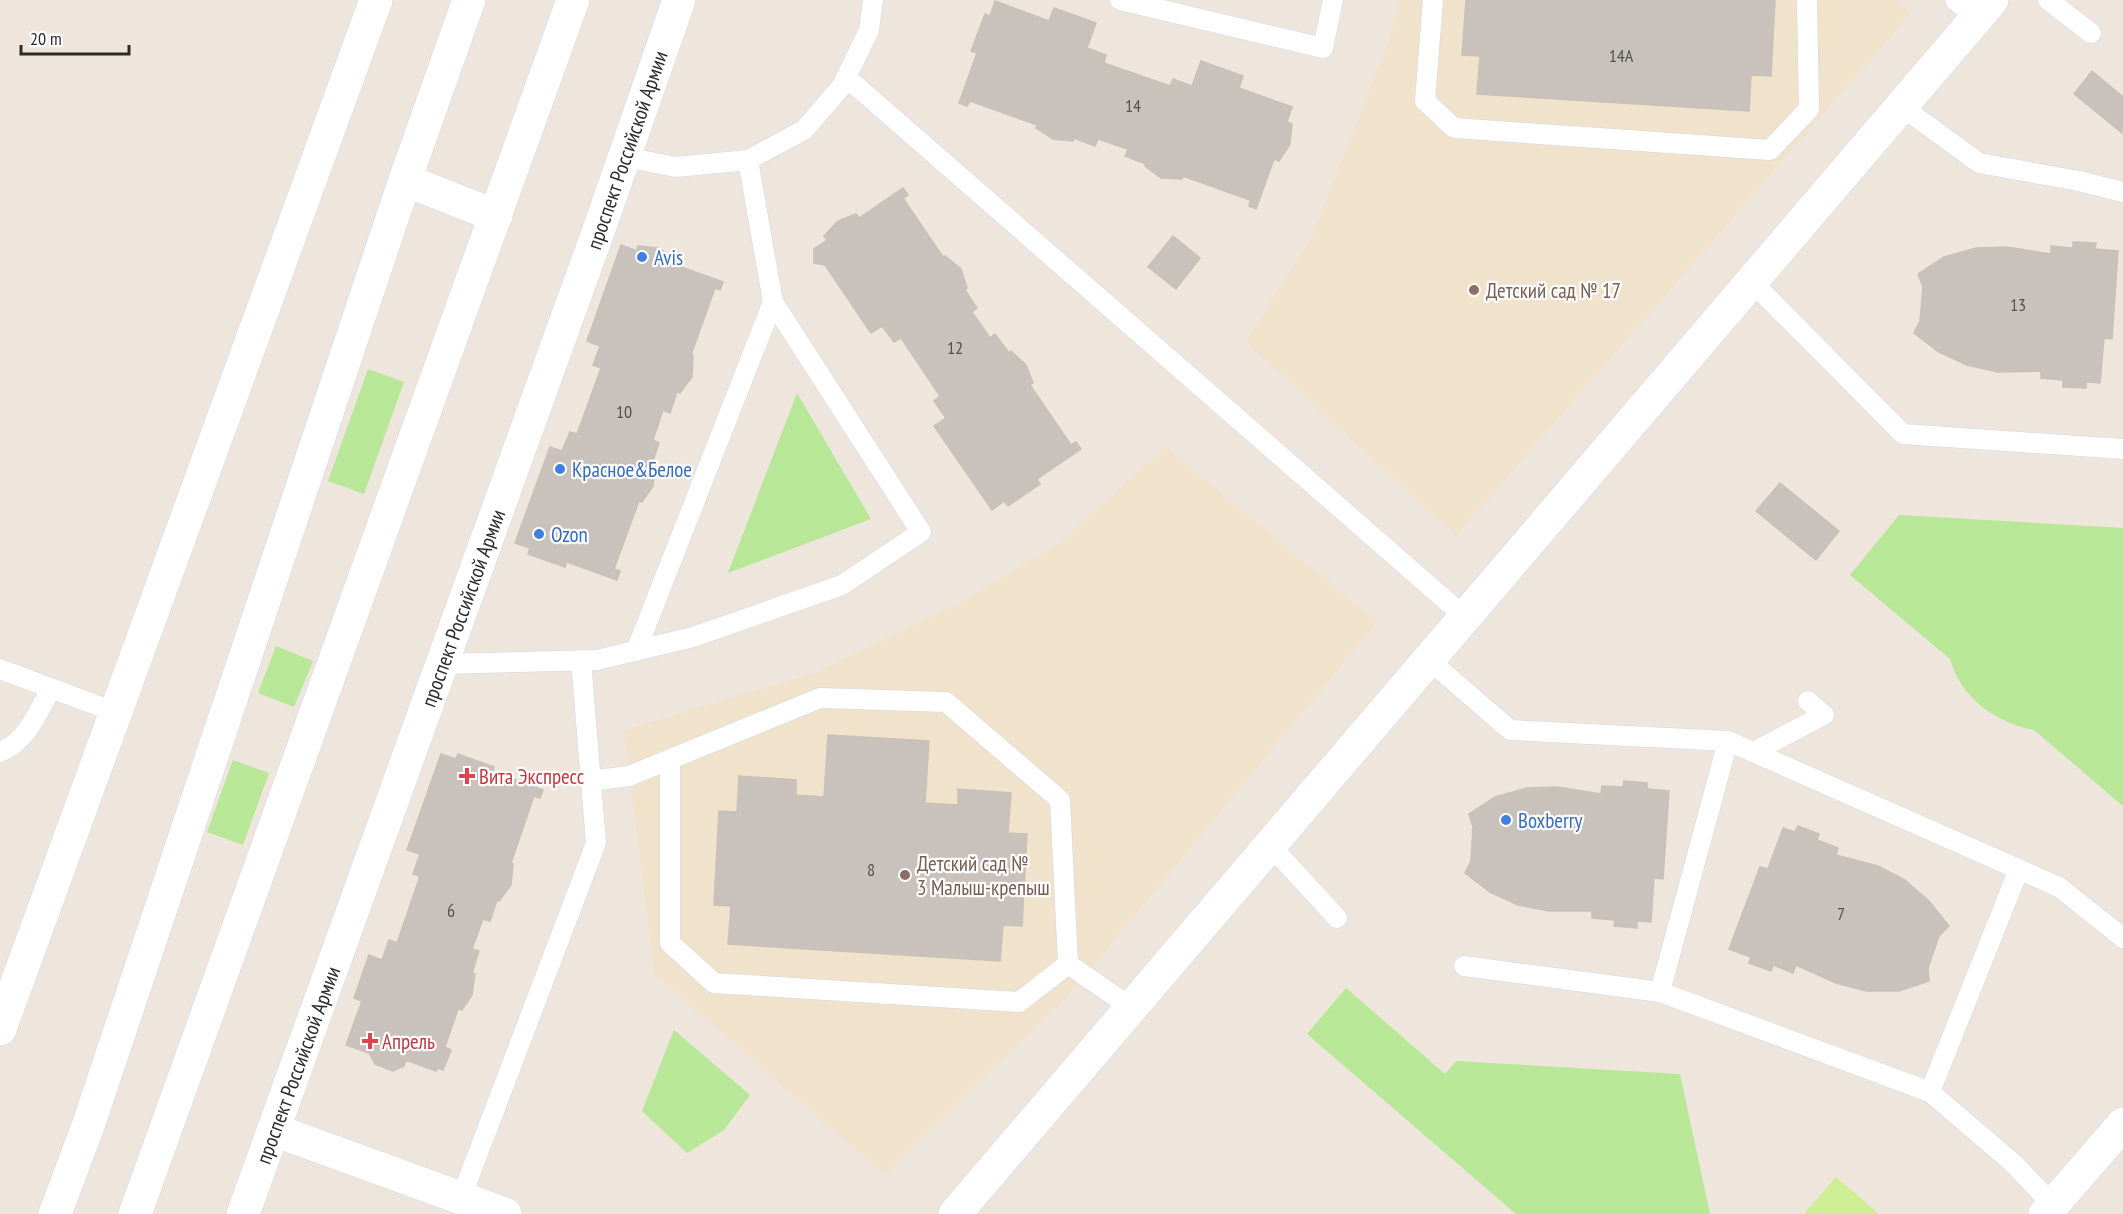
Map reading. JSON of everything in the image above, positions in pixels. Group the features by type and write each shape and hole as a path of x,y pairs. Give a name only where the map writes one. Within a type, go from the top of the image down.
{"street":[{"path":"0,1029 376,0"},
{"path":"56,1214 88,1126 405,180 469,0"},
{"path":"135,1214 573,0"},
{"name":"проспект Российской Армии","path":"243,1214 625,157 679,0"},
{"path":"962,1212 1270,845 1900,106 1974,6"},
{"path":"405,180 496,216"},
{"path":"2049,1209 2123,1124"},
{"path":"274,1130 505,1214"}],"lane":[{"path":"625,157 676,167 748,160 804,130 842,86 869,30 873,0"},
{"path":"1120,0 1323,48 1333,0"},
{"path":"1433,0 1425,101 1454,128 1770,150 1809,109 1807,0"},
{"path":"2048,0 2091,33"},
{"path":"846,76 1465,617"},
{"path":"1900,106 1978,163 2123,192"},
{"path":"442,664 597,660 693,637 842,585 921,532 773,302 748,160"},
{"path":"1752,281 1903,434 2123,449"},
{"path":"636,651 773,302"},
{"path":"1428,659 1510,730 1728,741 2059,887 2123,938"},
{"path":"461,1198 596,843 581,660"},
{"path":"0,669 115,712"},
{"path":"0,752 18,742 35,719 51,688"},
{"path":"590,781 629,776 820,698 946,702 1060,800 1068,964"},
{"path":"1754,752 1824,715 1808,701"},
{"path":"1660,992 1728,741"},
{"path":"670,759 670,943 714,983 1019,1002 1068,964"},
{"path":"1270,845 1337,918"},
{"path":"1930,1092 2019,869"},
{"path":"1068,964 1132,1008"},
{"path":"1464,966 1660,992 1930,1092 2013,1163 2049,1209"}],"shaded area":[{"name":"Детский сад № 17","path":"1400,0 1896,0 1911,13 1456,536 1245,342 1311,238 1387,46"},
{"name":"Детский сад № 3 Малыш-крепыш","path":"1165,446 1377,622 1070,994 884,1175 654,974 624,730 815,673 955,605 1064,540"}],"green space":[{"path":"368,369 404,382 364,494 328,481"},
{"path":"797,393 871,519 728,573"},
{"path":"1899,515 2123,528 2123,806 2034,730 2006,721 1982,706 1962,685 1950,659 1850,575"},
{"path":"276,646 313,661 294,707 258,693"},
{"path":"233,760 269,773 243,845 207,832"},
{"path":"1346,988 1445,1074 1456,1061 1680,1074 1710,1214 1516,1214 1307,1034"},
{"path":"674,1030 750,1095 724,1130 687,1153 642,1111"},
{"path":"1836,1177 1879,1214 1804,1214"}],"building":[{"path":"1466,0 1775,0 1771,76 1751,75 1749,111 1477,94 1480,56 1462,55"},
{"path":"995,1 1049,21 1054,8 1096,23 1087,48 1106,55 1104,63 1170,86 1173,79 1192,86 1201,61 1243,76 1239,88 1292,107 1287,122 1292,124 1290,144 1279,161 1274,159 1256,209 1249,206 1250,200 1183,176 1182,179 1161,178 1145,166 1146,164 1125,156 1128,149 1098,139 1095,146 1074,138 1073,141 1053,139 1036,128 1037,125 970,101 967,106 959,103 977,53 971,51 985,14 990,16"},
{"path":"2092,71 2123,97 2122,133 2074,94"},
{"path":"903,188 908,195 903,198 943,257 945,256 961,269 967,288 965,290 977,308 972,312 990,338 995,334 1009,353 1011,351 1026,365 1033,383 1030,385 1071,445 1076,442 1081,449 1037,479 1040,484 1008,506 1004,501 992,510 934,426 946,418 934,401 940,396 901,338 894,342 882,326 871,333 825,265 814,263 814,249 827,240 824,236 838,221 856,214 859,218"},
{"path":"1173,236 1200,258 1176,289 1148,267"},
{"path":"2073,242 2096,243 2095,249 2118,251 2112,339 2104,338 2100,383 2086,382 2086,388 2063,387 2063,380 2041,378 2041,371 1998,372 1967,365 1939,352 1914,333 1920,321 1923,287 1918,274 1944,257 1976,248 2006,247 2051,254 2051,246 2073,248"},
{"path":"621,245 637,251 638,246 658,248 675,259 673,264 723,282 720,290 715,288 691,355 693,355 692,377 680,393 677,392 670,413 663,410 653,440 659,443 652,464 655,466 653,486 642,502 639,501 614,569 620,571 617,580 567,562 565,567 528,554 530,548 515,543 550,447 562,451 570,432 577,434 601,368 593,365 600,346 587,341"},
{"path":"1780,483 1839,531 1816,560 1756,511"},
{"path":"828,735 929,741 925,803 958,805 958,789 1011,793 1008,833 1027,834 1022,926 1003,925 1000,961 728,944 731,906 714,905 719,811 737,812 739,776 796,780 796,795 824,797"},
{"path":"441,754 456,759 458,754 494,767 493,772 543,790 540,798 534,796 511,863 513,864 511,885 499,901 497,900 490,921 483,919 472,949 479,951 472,973 475,974 472,995 462,1010 458,1009 445,1047 451,1050 443,1070 438,1068 436,1071 406,1060 404,1066 393,1071 375,1064 369,1053 346,1045 362,1001 354,998 369,955 382,960 389,940 397,943 420,876 413,874 420,854 407,850"},
{"path":"1624,781 1647,783 1647,789 1669,791 1663,879 1654,878 1651,922 1637,921 1637,928 1614,926 1615,920 1592,918 1592,911 1549,911 1518,905 1490,892 1465,873 1471,861 1473,827 1469,814 1495,797 1527,788 1557,787 1601,794 1602,786 1623,787"},
{"path":"1798,826 1819,834 1817,840 1838,848 1836,855 1878,866 1905,880 1929,901 1949,926 1939,936 1928,968 1929,981 1899,991 1866,991 1836,983 1796,965 1793,973 1773,965 1771,971 1749,963 1751,957 1729,949 1760,867 1768,869 1783,828 1795,832"}],"place":[{"name":"Avis","path":"642,257"},
{"name":"Детский сад № 17","path":"1474,290"},
{"name":"Красное&Белое","path":"560,469"},
{"name":"Ozon","path":"539,534"},
{"name":"Вита Экспресс","path":"467,776"},
{"name":"Boxberry","path":"1506,820"},
{"name":"Детский сад № 3 Малыш-крепыш","path":"905,875"},
{"name":"Апрель","path":"370,1041"}]}
